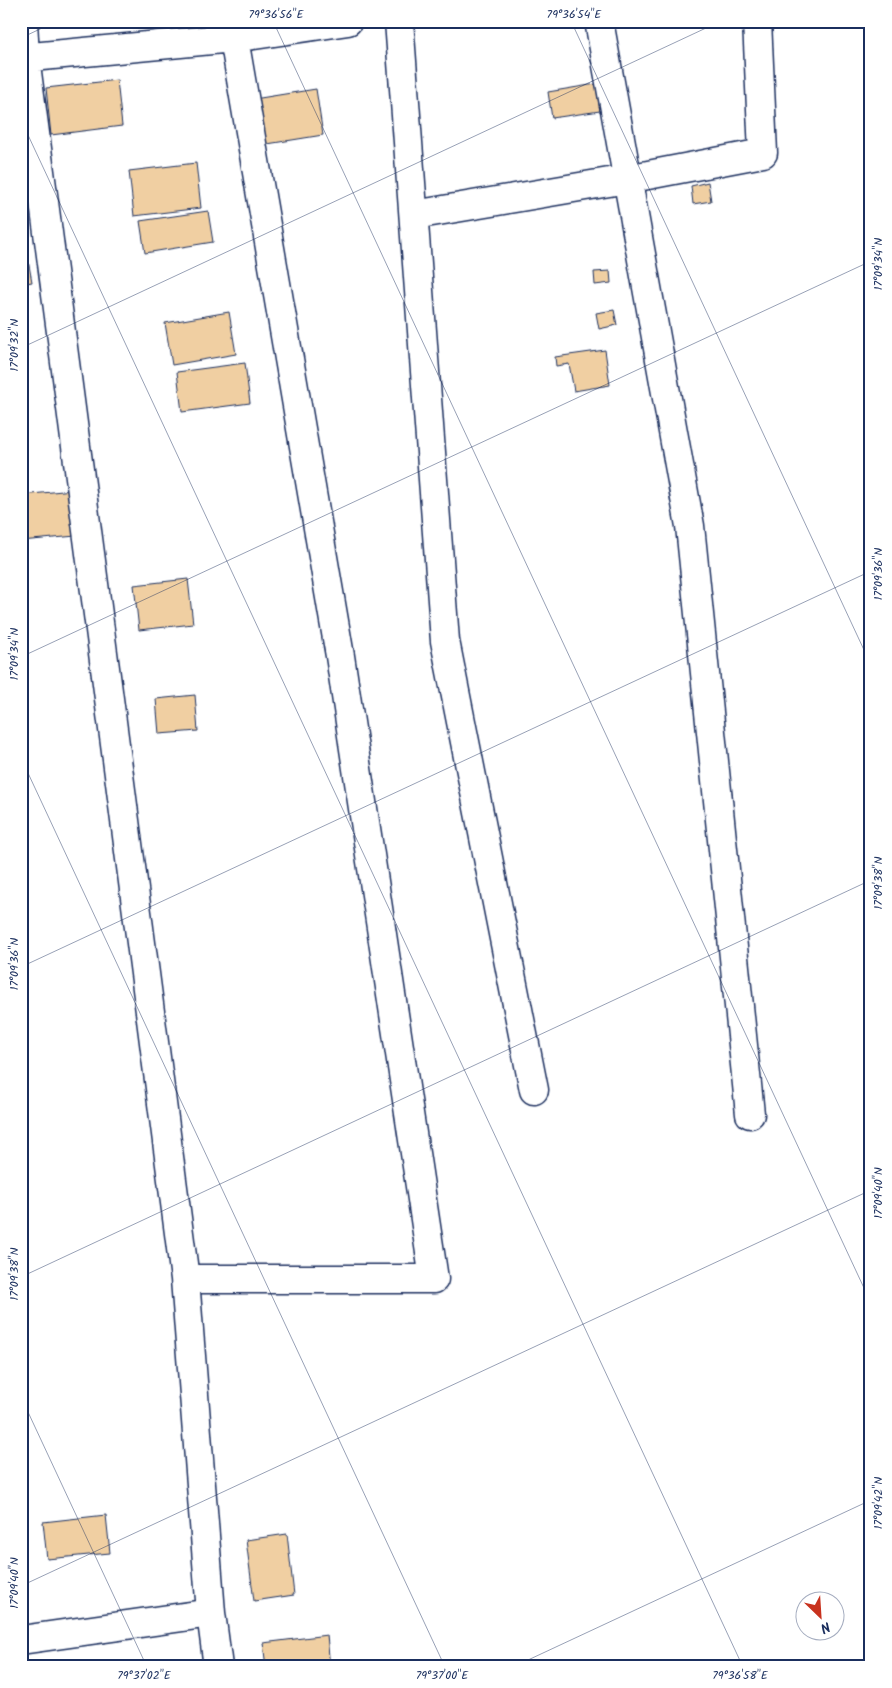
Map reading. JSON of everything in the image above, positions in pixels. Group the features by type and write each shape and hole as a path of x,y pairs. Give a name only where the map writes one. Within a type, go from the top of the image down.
{"street":[{"path":"24,21 23,57 185,1279 211,1613 218,1667"},
{"path":"23,57 232,30 348,21"},
{"path":"400,21 445,640 534,1090"},
{"path":"599,21 690,526 750,1114"},
{"path":"414,216 763,153 757,21"},
{"path":"185,1279 434,1280 340,656 232,30"},
{"path":"21,1640 211,1613"}],"building":[{"path":"117,80 122,126 51,135 46,88"},
{"path":"596,84 600,111 552,118 548,92"},
{"path":"316,89 323,135 261,145 254,99"},
{"path":"196,163 201,208 134,216 129,171"},
{"path":"708,182 711,201 693,204 691,186"},
{"path":"208,211 213,242 145,253 140,221"},
{"path":"25,243 32,282 21,284 21,244"},
{"path":"610,271 611,283 595,285 594,272"},
{"path":"614,310 617,325 599,329 596,313"},
{"path":"229,312 236,354 172,365 165,323"},
{"path":"605,350 610,385 574,391 569,364 556,366 555,357"},
{"path":"245,363 250,403 182,412 177,372"},
{"path":"73,490 76,536 21,541 21,495"},
{"path":"188,579 193,624 139,630 134,585"},
{"path":"195,695 198,731 159,734 156,699"},
{"path":"106,1515 110,1553 47,1559 43,1522"},
{"path":"287,1534 294,1595 254,1601 246,1540"},
{"path":"327,1635 330,1667 266,1667 263,1643"}]}
